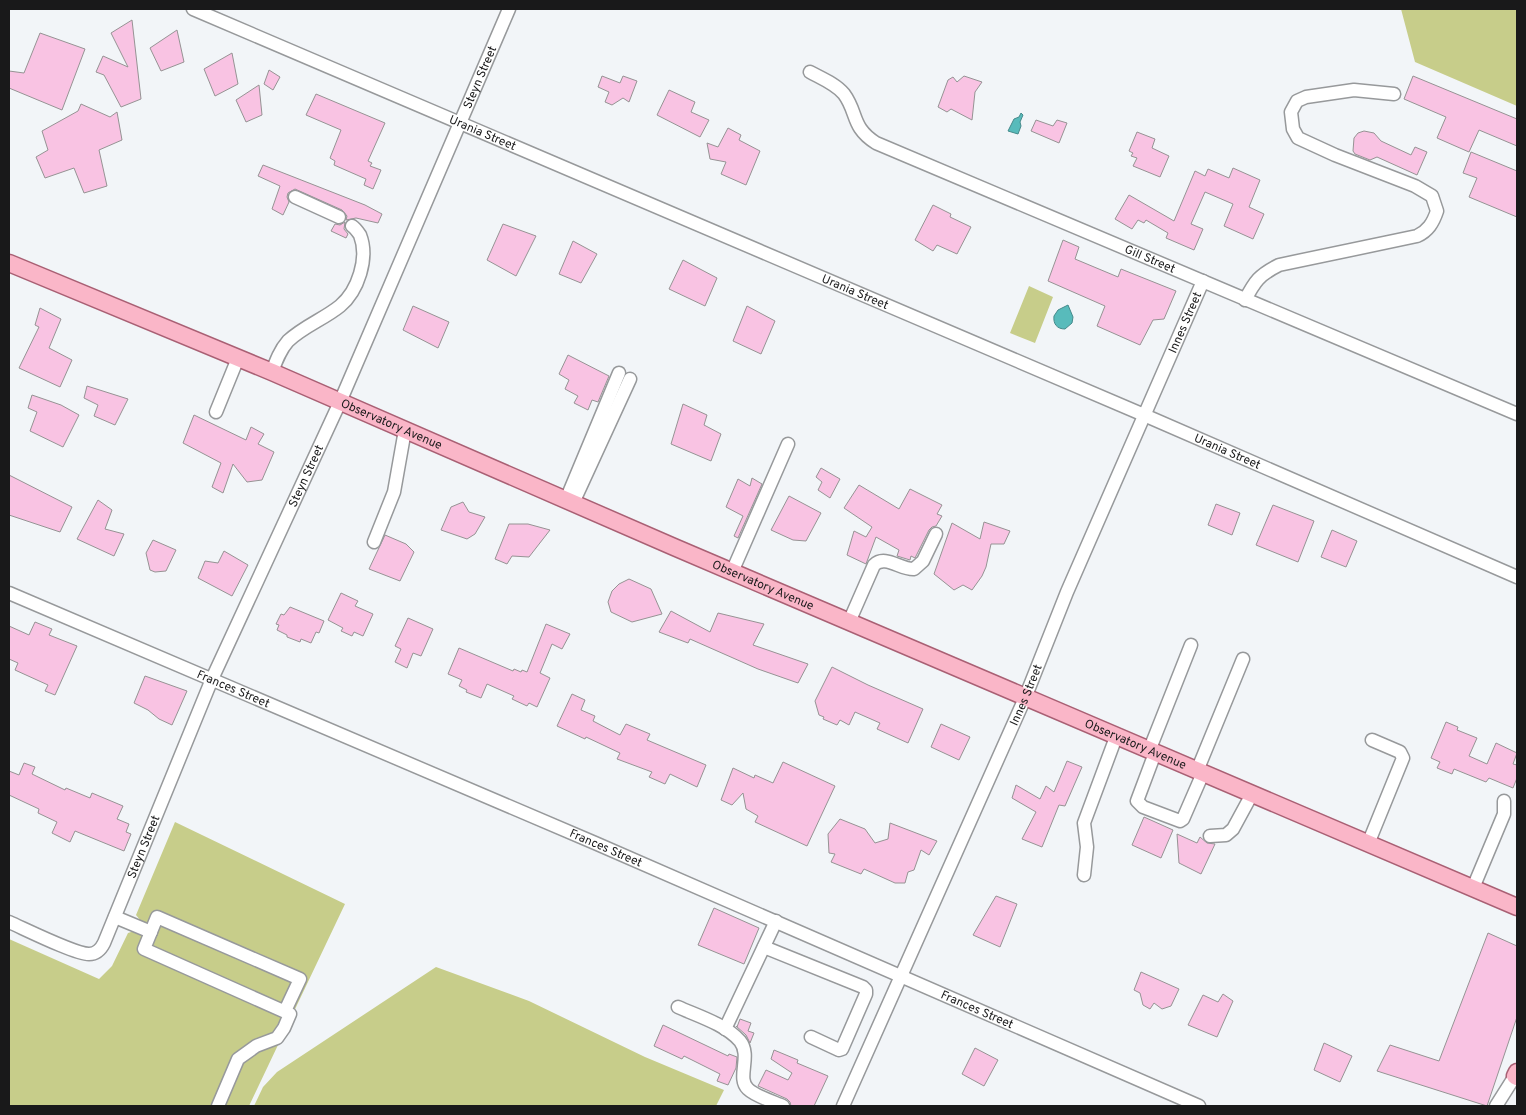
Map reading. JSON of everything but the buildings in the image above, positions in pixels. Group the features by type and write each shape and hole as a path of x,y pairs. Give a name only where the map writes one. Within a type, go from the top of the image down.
{"main road":[{"name":"Observatory Avenue","path":"9,263 272,372 1025,698 1517,907"}],"street":[{"name":"Urania Street","path":"193,9 1144,415 1517,577"},
{"name":"Steyn Street","path":"9,922 80,953 94,953 101,949 104,944 212,680 340,402 509,9"},
{"name":"Gill Street","path":"810,72 830,83 845,95 858,127 864,136 876,143 1517,414"},
{"path":"1245,300 1255,281 1263,273 1279,265 1416,236 1424,233 1430,227 1437,211 1432,196 1415,186 1335,155 1298,138 1293,129 1291,112 1297,101 1306,97 1354,90 1394,94"},
{"path":"295,197 339,217"},
{"path":"272,372 279,353 287,342 302,329 339,307 348,298 353,289 359,276 364,256 360,235 352,226"},
{"name":"Innes Street","path":"843,1106 1025,698 1067,592 1203,281"},
{"path":"216,412 238,358"},
{"path":"570,502 625,376"},
{"path":"374,542 394,492 405,430"},
{"path":"732,572 788,444"},
{"path":"849,622 874,564 883,560 909,570 914,569 923,561 936,534"},
{"name":"Frances Street","path":"9,593 776,921 1199,1106"},
{"path":"1191,645 1152,752 1137,801 1143,807 1180,821 1183,819 1243,658"},
{"path":"1084,875 1087,847 1084,823 1116,737"},
{"path":"1368,844 1403,758 1400,752 1372,740"},
{"path":"1210,836 1226,835 1233,830 1252,794"},
{"path":"1473,888 1504,814 1504,802"},
{"path":"115,917 151,932"},
{"path":"218,1106 238,1059 256,1046 277,1038 290,1014 144,949 157,918 300,979 285,1011"},
{"path":"725,1029 776,921"},
{"path":"764,947 863,987 866,990 842,1049 839,1050 811,1037"},
{"path":"678,1007 725,1029 740,1042 745,1049 744,1083 748,1090 783,1106"},
{"path":"1496,1106 1516,1075"}],"green space":[{"path":"1401,9 1517,9 1517,106 1415,62"},
{"path":"1029,286 1053,297 1035,343 1010,333"},
{"path":"175,822 345,904 249,1106 9,1106 9,939 99,979 112,966 128,933 134,931 140,920 136,915"},
{"path":"436,967 529,1001 645,1057 724,1090 716,1106 254,1106 263,1087 277,1072"}],"water":[{"path":"1021,113 1023,115 1018,134 1008,131 1014,119 1019,117"},
{"path":"1068,305 1073,317 1072,323 1065,329 1060,328 1055,324 1054,316 1058,310"}]}
